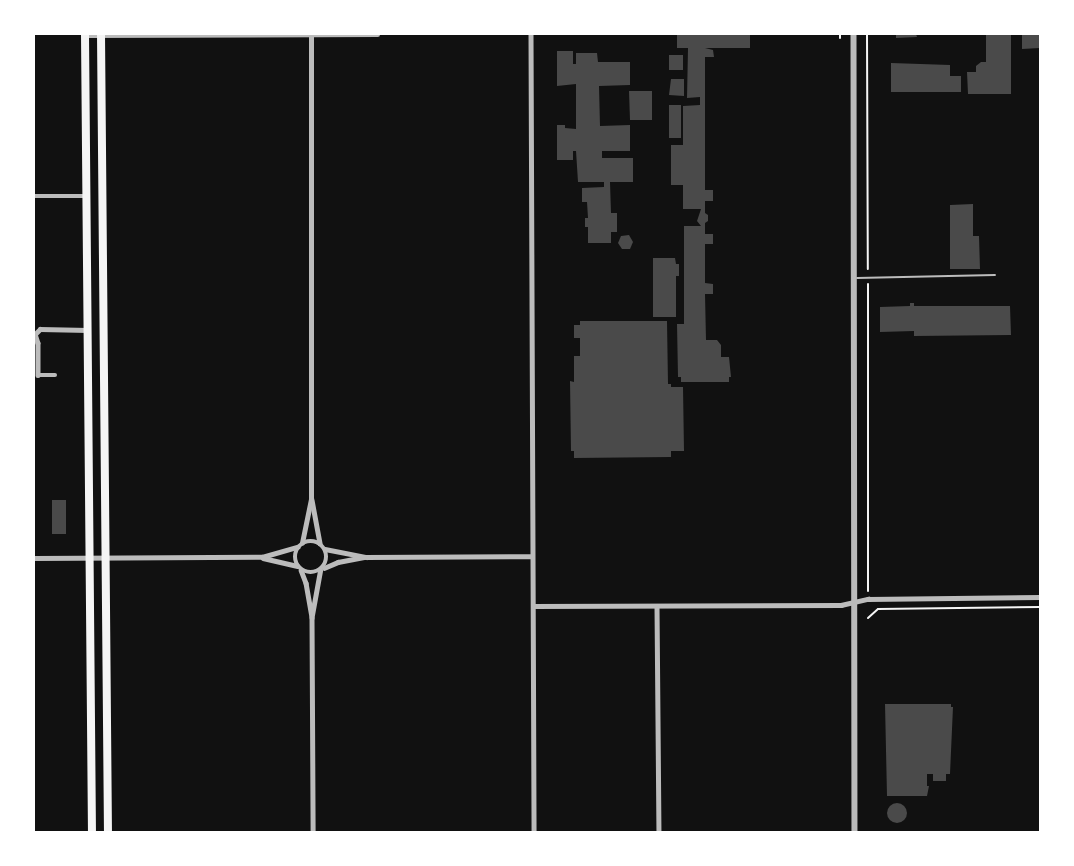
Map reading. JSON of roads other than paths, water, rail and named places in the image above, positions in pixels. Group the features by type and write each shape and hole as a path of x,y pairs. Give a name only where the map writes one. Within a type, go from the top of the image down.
{"highway":[{"path":"85,34 92,832"},
{"path":"101,34 108,832"}],"street":[{"path":"85,34 377,34"},
{"path":"531,34 534,832"},
{"path":"854,34 855,832"},
{"path":"311,35 311,499 320,543"},
{"path":"34,196 86,196"},
{"path":"55,375 38,375 38,343 34,334 40,329 88,330"},
{"path":"311,499 300,545 295,557 306,583 312,616 313,832"},
{"path":"262,557 313,541 320,543 325,548 328,558 322,570 312,616"},
{"path":"325,548 366,557"},
{"path":"34,558 262,557 299,568 311,574 338,562 366,557 532,556"},
{"path":"533,606 844,605 868,599 1040,596"},
{"path":"657,606 659,832"}],"lane":[{"path":"854,278 995,275"}]}
